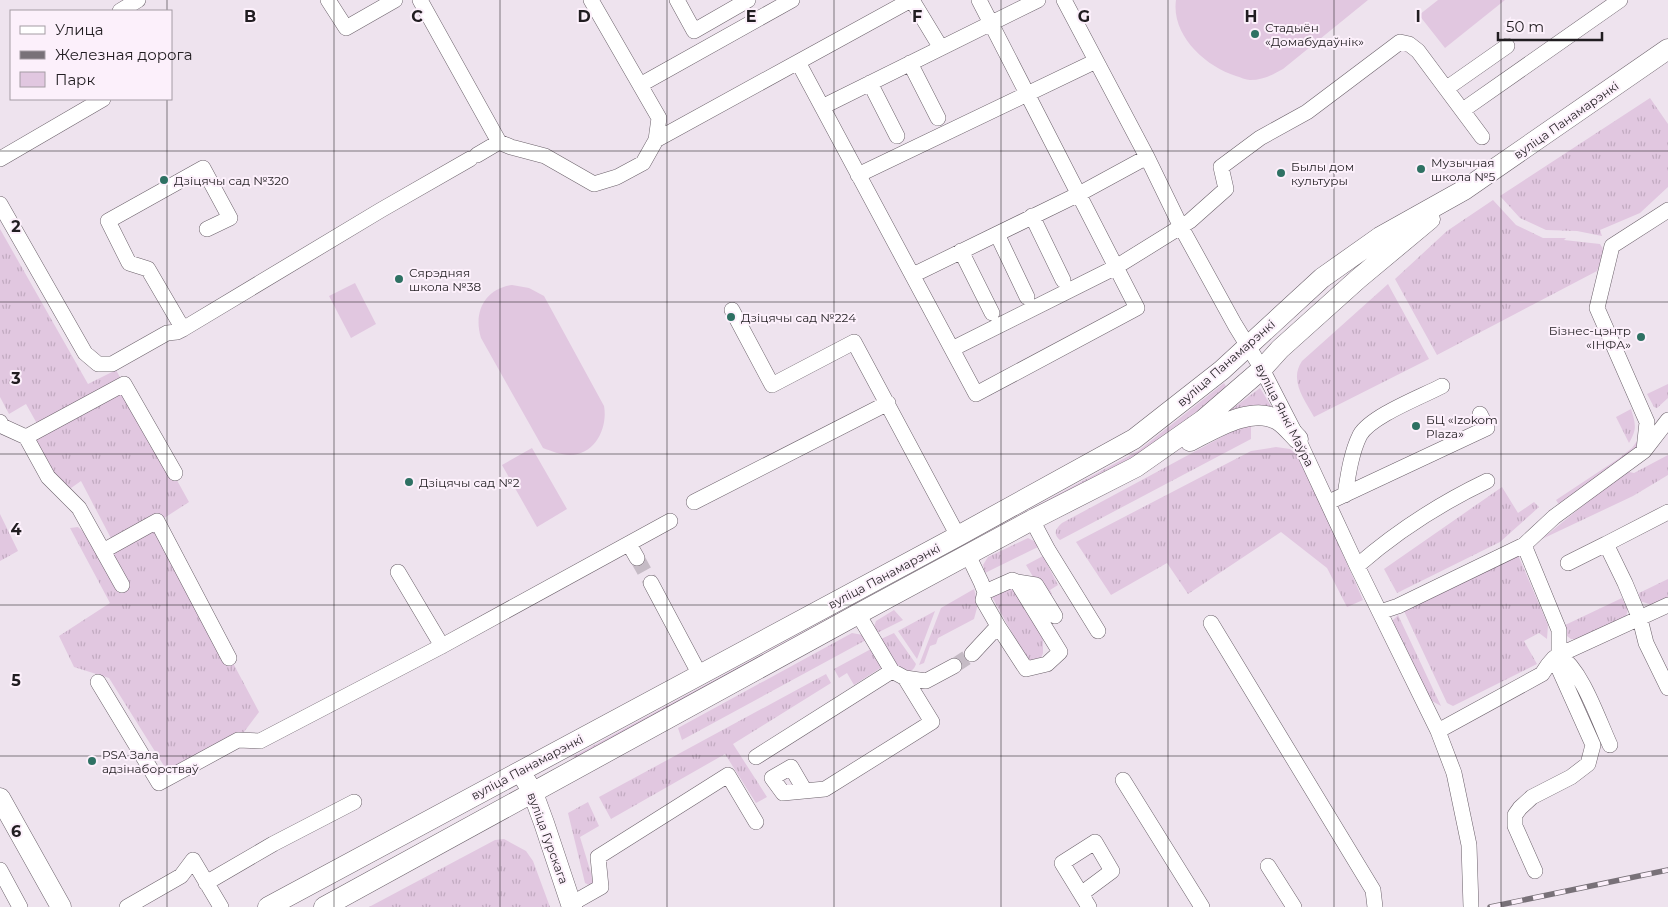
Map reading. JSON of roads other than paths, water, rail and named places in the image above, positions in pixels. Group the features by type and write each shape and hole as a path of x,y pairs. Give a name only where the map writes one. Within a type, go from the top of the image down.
{"main road":[{"name":"вуліца Панамарэнкі","path":"324,907 858,614 1032,520 1136,467 1203,420 1262,369 1280,349 1358,279 1464,190 1668,49"},
{"name":"вуліца Панамарэнкі","path":"268,907 958,536 1134,439 1215,375 1322,278 1380,237 1464,190"},
{"path":"1136,467 1234,419 1254,416 1278,420 1298,439"},
{"name":"вуліца Гурскага","path":"520,770 533,793 571,905"},
{"path":"0,798 61,907"}],"street":[{"path":"122,10 138,0"},
{"path":"328,0 346,28 395,0"},
{"path":"420,0 499,142 511,148 545,156 594,184 617,177 643,163 656,140 658,118 591,0"},
{"path":"677,0 694,31 748,0"},
{"path":"640,85 792,0"},
{"path":"656,140 911,0 941,48"},
{"path":"798,62 976,394 1137,308 979,0"},
{"path":"822,107 1038,0"},
{"name":"вуліца Янкі Маўра","path":"1064,0 1147,157 1181,227 1262,369 1298,439 1329,502 1357,566 1438,730 1454,773 1469,845 1471,907"},
{"path":"1463,110 1620,0"},
{"path":"952,349 1116,267 1190,221 1226,189 1221,167 1260,138 1307,112 1400,42 1409,44 1418,51 1482,137"},
{"path":"1447,88 1507,46"},
{"path":"858,175 1096,61"},
{"path":"910,63 938,118"},
{"path":"870,83 897,136"},
{"path":"0,159 101,100"},
{"path":"0,204 84,353 98,364 112,364 167,333 177,332 499,142"},
{"path":"913,275 1079,194 1147,157"},
{"path":"182,329 148,269 129,263 108,222 203,168 230,218 207,229"},
{"path":"1644,451 1648,422 1597,308 1612,246 1668,210"},
{"path":"1032,216 1063,280"},
{"path":"997,234 1027,297"},
{"path":"961,251 992,313"},
{"path":"732,310 772,385 854,342 958,536"},
{"path":"26,437 124,384 175,473"},
{"path":"1345,495 1350,466 1361,434 1377,418 1442,386"},
{"path":"694,502 888,403"},
{"path":"1329,502 1486,428 1480,414"},
{"path":"1380,612 1398,606 1524,545 1554,517 1644,451 1668,420"},
{"path":"0,422 2,426 26,437 48,477 80,508 122,586"},
{"path":"1357,566 1373,552 1453,497 1487,481"},
{"path":"1568,563 1668,512"},
{"path":"1032,520 1048,550 1098,630"},
{"path":"103,551 157,521 229,658"},
{"path":"98,682 159,784 238,740 260,741 442,646 670,521"},
{"path":"629,544 637,558"},
{"path":"1606,544 1625,582 1640,619 1646,643 1668,688"},
{"path":"1524,545 1558,630 1557,656 1593,745 1588,764 1572,776 1532,797 1515,815 1515,826 1535,871"},
{"path":"968,555 985,592 984,600 998,626 1026,669 1047,664 1060,652 1017,582"},
{"path":"398,572 442,646"},
{"path":"985,592 1012,580 1036,585 1055,616"},
{"path":"651,583 700,675"},
{"path":"1438,730 1542,674 1557,656 1668,605"},
{"path":"805,790 825,789 932,722 858,614"},
{"path":"1211,623 1373,890 1375,907"},
{"path":"972,654 998,626"},
{"path":"1557,656 1567,660 1579,679 1610,745"},
{"path":"756,757 898,674 926,681 954,666"},
{"path":"571,905 601,887 598,857 728,775 756,822"},
{"path":"1123,780 1202,907"},
{"path":"206,883 273,844 354,802"},
{"path":"128,907 181,876 193,860 221,907"},
{"path":"1268,866 1294,907"},
{"path":"0,870 5,891 20,907"},
{"path":"1081,894 1090,907"}],"tunnel":[{"path":"637,558 651,583"},
{"path":"954,666 972,654"}],"railway":[{"path":"1490,907 1668,870"}],"place":[{"name":"Стадыён «Домабудаўнік»","path":"1255,34"},
{"name":"Музычная школа №5","path":"1421,169"},
{"name":"Былы дом культуры","path":"1281,173"},
{"name":"Дзіцячы сад №320","path":"164,180"},
{"name":"Сярэдняя школа №38","path":"399,279"},
{"name":"Дзіцячы сад №224","path":"731,317"},
{"name":"Бізнес-цэнтр «ІНФА»","path":"1641,337"},
{"name":"БЦ «Izokom Plaza»","path":"1416,426"},
{"name":"Дзіцячы сад №2","path":"409,482"},
{"name":"PSA Зала адзінаборстваў","path":"92,761"}]}
